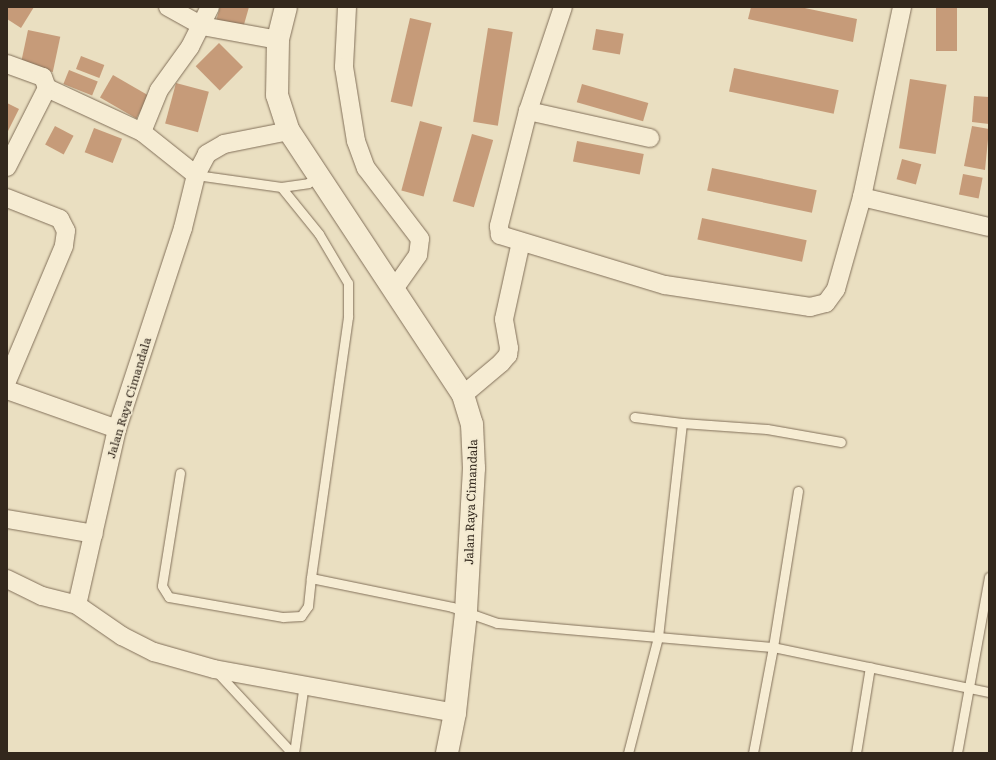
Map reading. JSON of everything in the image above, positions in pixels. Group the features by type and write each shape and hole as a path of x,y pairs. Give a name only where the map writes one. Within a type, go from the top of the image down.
{"street":[{"path":"168,7 202,26 278,40"},
{"path":"142,132 159,90 202,26 210,7"},
{"name":"Jalan Raya Cimandala","path":"286,7 278,40 277,95 289,131 321,176 463,395 472,424 475,448 466,613 455,713 447,753"},
{"path":"347,7 344,67 356,140 366,168 420,239 418,255 394,289"},
{"path":"563,7 528,111 499,226 500,235 665,284 810,307 826,303 836,289 862,197 902,7"},
{"path":"7,64 43,77 48,88 142,132 196,175"},
{"path":"7,166 48,88"},
{"path":"528,111 650,138"},
{"name":"Jalan Raya Cimandala","path":"76,604 94,534 117,429 183,228 196,175 208,154 224,144 289,131"},
{"path":"862,197 989,227"},
{"path":"7,198 60,219 66,231 64,246 7,382"},
{"path":"463,395 501,363 508,355 509,348 504,319 521,242"},
{"path":"7,390 117,429"},
{"path":"7,519 94,534"},
{"path":"7,579 42,596 76,604 122,636 154,652 214,669 304,684 455,713"}],"lane":[{"path":"196,175 281,187 308,183 321,176"},
{"path":"180,473 162,586 169,597 283,617 301,616 308,606 348,317 348,283 319,234 281,187"},
{"path":"634,417 682,423 767,429 841,442"},
{"path":"628,753 658,637 682,423"},
{"path":"753,753 773,648 798,491"},
{"path":"957,753 989,577"},
{"path":"311,578 452,607 497,623 773,648 989,692"},
{"path":"856,753 870,667"},
{"path":"214,669 293,753"},
{"path":"293,753 304,684"}],"building":[{"path":"7,7 34,7 21,28 7,19"},
{"path":"220,7 249,7 243,28 216,21"},
{"path":"751,7 800,7 857,19 853,42 748,19"},
{"path":"936,7 957,7 957,51 936,51"},
{"path":"410,18 431,23 412,107 391,102"},
{"path":"488,28 513,32 498,126 473,122"},
{"path":"596,29 624,34 620,55 592,50"},
{"path":"28,30 60,37 53,72 21,65"},
{"path":"219,43 243,67 220,90 196,66"},
{"path":"81,56 104,65 99,78 76,69"},
{"path":"734,68 839,90 834,114 729,91"},
{"path":"69,70 98,82 92,96 63,84"},
{"path":"113,75 149,96 136,119 100,98"},
{"path":"910,79 947,85 936,154 899,148"},
{"path":"176,83 209,92 198,132 165,124"},
{"path":"582,84 648,103 643,121 577,102"},
{"path":"974,96 989,97 989,124 972,122"},
{"path":"7,103 19,109 7,133"},
{"path":"420,121 442,127 424,196 401,191"},
{"path":"55,126 74,136 64,154 45,145"},
{"path":"972,126 989,129 985,170 964,166"},
{"path":"94,128 122,139 113,163 85,152"},
{"path":"472,134 493,140 474,207 453,201"},
{"path":"577,141 644,154 640,175 573,162"},
{"path":"902,159 921,164 916,184 897,179"},
{"path":"712,168 817,190 812,213 707,190"},
{"path":"963,174 983,178 979,198 959,195"},
{"path":"702,218 807,240 802,262 697,240"}]}
